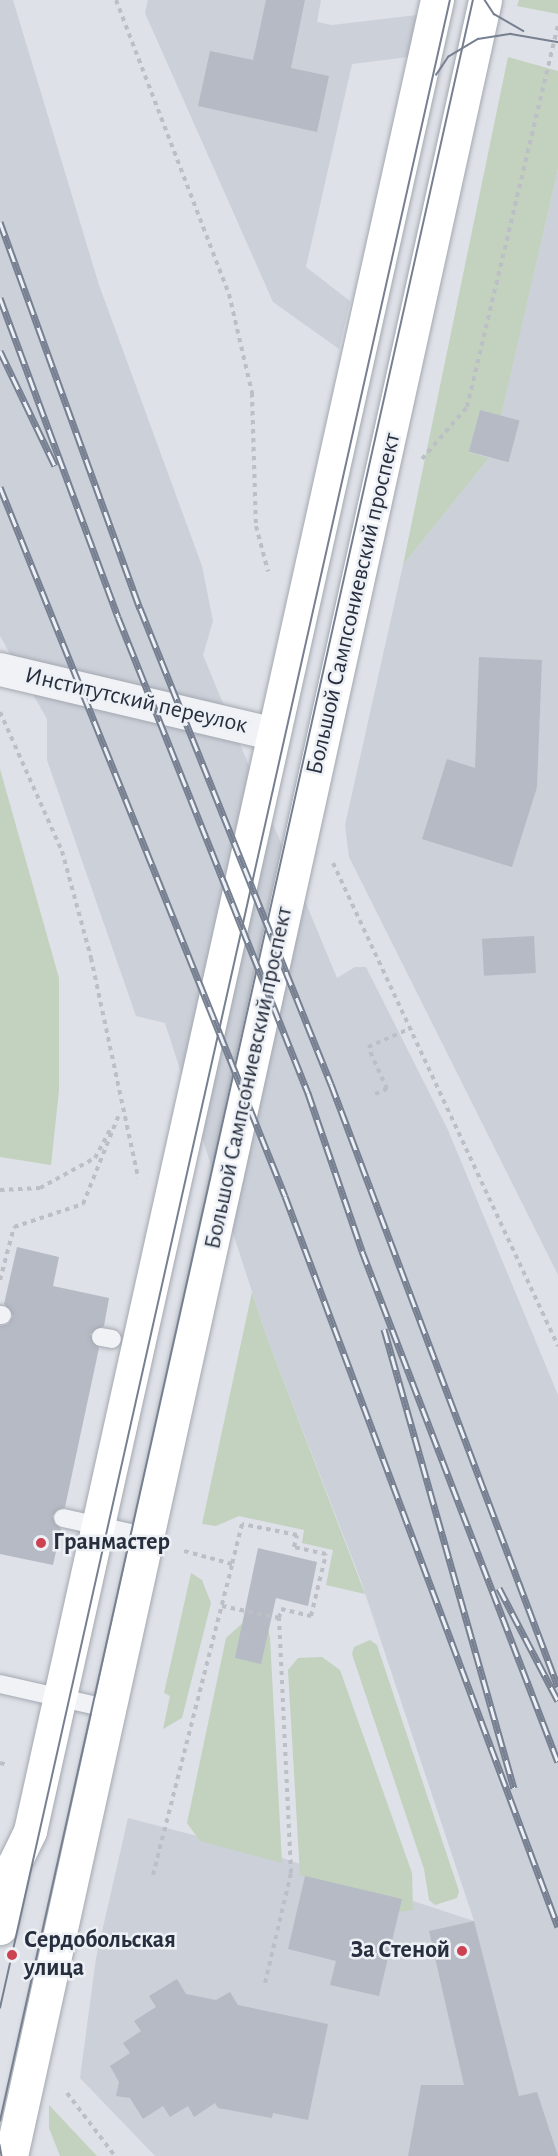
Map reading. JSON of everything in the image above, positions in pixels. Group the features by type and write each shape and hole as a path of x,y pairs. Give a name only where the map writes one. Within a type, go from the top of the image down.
{"main road":[{"path":"0,1928 14,1864 30,1831 271,734 437,0"},
{"name":"Большой Сампсониевский проспект","path":"11,2156 486,0"}],"street":[{"name":"Институтский переулок","path":"0,669 271,734"}],"lane":[{"path":"63,1518 149,1537"},
{"path":"0,1684 110,1709"}],"path":[{"path":"116,0 229,294 252,393 256,526 268,571"},
{"path":"416,465 467,407 558,25"},
{"path":"0,712 62,851 92,958 120,1111 140,1188"},
{"path":"330,857 558,1346"},
{"path":"375,1094 387,1089 368,1047 411,1028"},
{"path":"0,1190 40,1188 95,1158 120,1111"},
{"path":"0,1280 14,1227 83,1204 120,1111"},
{"path":"153,1875 242,1524 297,1535 294,1547 326,1554 311,1616 280,1608 291,1873 265,1983"},
{"path":"184,1551 232,1564"},
{"path":"222,1606 279,1618"},
{"path":"68,2093 115,2156"}],"shaded area":[{"path":"0,0 13,0 99,285 202,566 213,621 203,655 337,978 355,967 366,967 448,1130 558,1395 558,2156 155,2156 80,2078 96,1958 128,1818 282,1858 474,1921 361,1581 266,1335 165,1023 136,1016 47,760 47,719 0,636"},
{"path":"148,0 321,0 317,22 332,25 417,15 408,57 352,64 306,267 350,301 339,349 273,302 145,13"},
{"path":"558,169 558,1275 349,857 345,825 403,565 489,458 469,452 480,410 501,415"}],"green space":[{"path":"519,0 558,0 558,14 517,6"},
{"path":"508,57 558,71 558,169 501,416 480,410 469,452 489,458 403,565"},
{"path":"0,769 59,978 59,1090 51,1165 0,1157"},
{"path":"252,1292 266,1335 365,1594 326,1585 333,1550 302,1543 304,1530 239,1516 216,1526 202,1524"},
{"path":"191,1573 202,1580 211,1603 182,1718 163,1729 170,1696 164,1693"},
{"path":"247,1619 268,1628 270,1638 282,1863 200,1841 187,1823 226,1638"},
{"path":"370,1640 377,1645 459,1891 457,1898 435,1905 429,1900 424,1869 352,1654 354,1647"},
{"path":"322,1657 340,1670 412,1873 413,1910 398,1912 401,1899 300,1875 288,1670 298,1658"},
{"path":"49,2105 97,2156 60,2156 49,2128"}],"building":[{"path":"266,0 305,0 291,68 329,76 317,132 198,106 210,51 253,60"},
{"path":"480,410 520,421 508,462 469,452"},
{"path":"479,657 542,660 537,787 512,867 422,839 447,759 475,768"},
{"path":"534,936 536,973 484,976 482,939"},
{"path":"17,1247 59,1257 53,1286 109,1298 104,1326 90,1334 99,1348 65,1507 52,1516 61,1529 53,1565 0,1554 0,1326 8,1324 13,1316 4,1304"},
{"path":"258,1548 317,1562 308,1606 276,1598 261,1664 235,1658"},
{"path":"305,1876 402,1899 379,1996 330,1985 336,1961 288,1949"},
{"path":"474,1921 519,2096 537,2092 558,2156 408,2156 421,2085 464,2085 429,1931"},
{"path":"177,1979 186,1994 216,2000 230,1992 238,2005 328,2024 308,2120 273,2113 272,2118 218,2108 215,2103 194,2117 188,2106 170,2117 163,2106 143,2119 130,2098 116,2096 119,2082 110,2066 130,2053 123,2043 141,2031 134,2021 156,2007 149,1996"}],"tram line":[{"path":"0,2008 450,0"},
{"path":"0,2121 473,0"},
{"path":"485,0 494,14 523,31"},
{"path":"436,75 448,57 478,39 511,34 558,42"},
{"path":"0,2145 2,2156"}],"railway":[{"path":"0,222 140,608 331,1084 558,1687"},
{"path":"0,298 118,617 308,1093 362,1251 558,1762"},
{"path":"0,351 55,466"},
{"path":"0,487 285,1196 558,1927"},
{"path":"384,1329 514,1788"},
{"path":"499,1588 558,1701"}],"place":[{"name":"Гранмастер","path":"41,1543"},
{"name":"За Стеной","path":"462,1951"},
{"name":"Сердобольская улица","path":"12,1955"}]}
